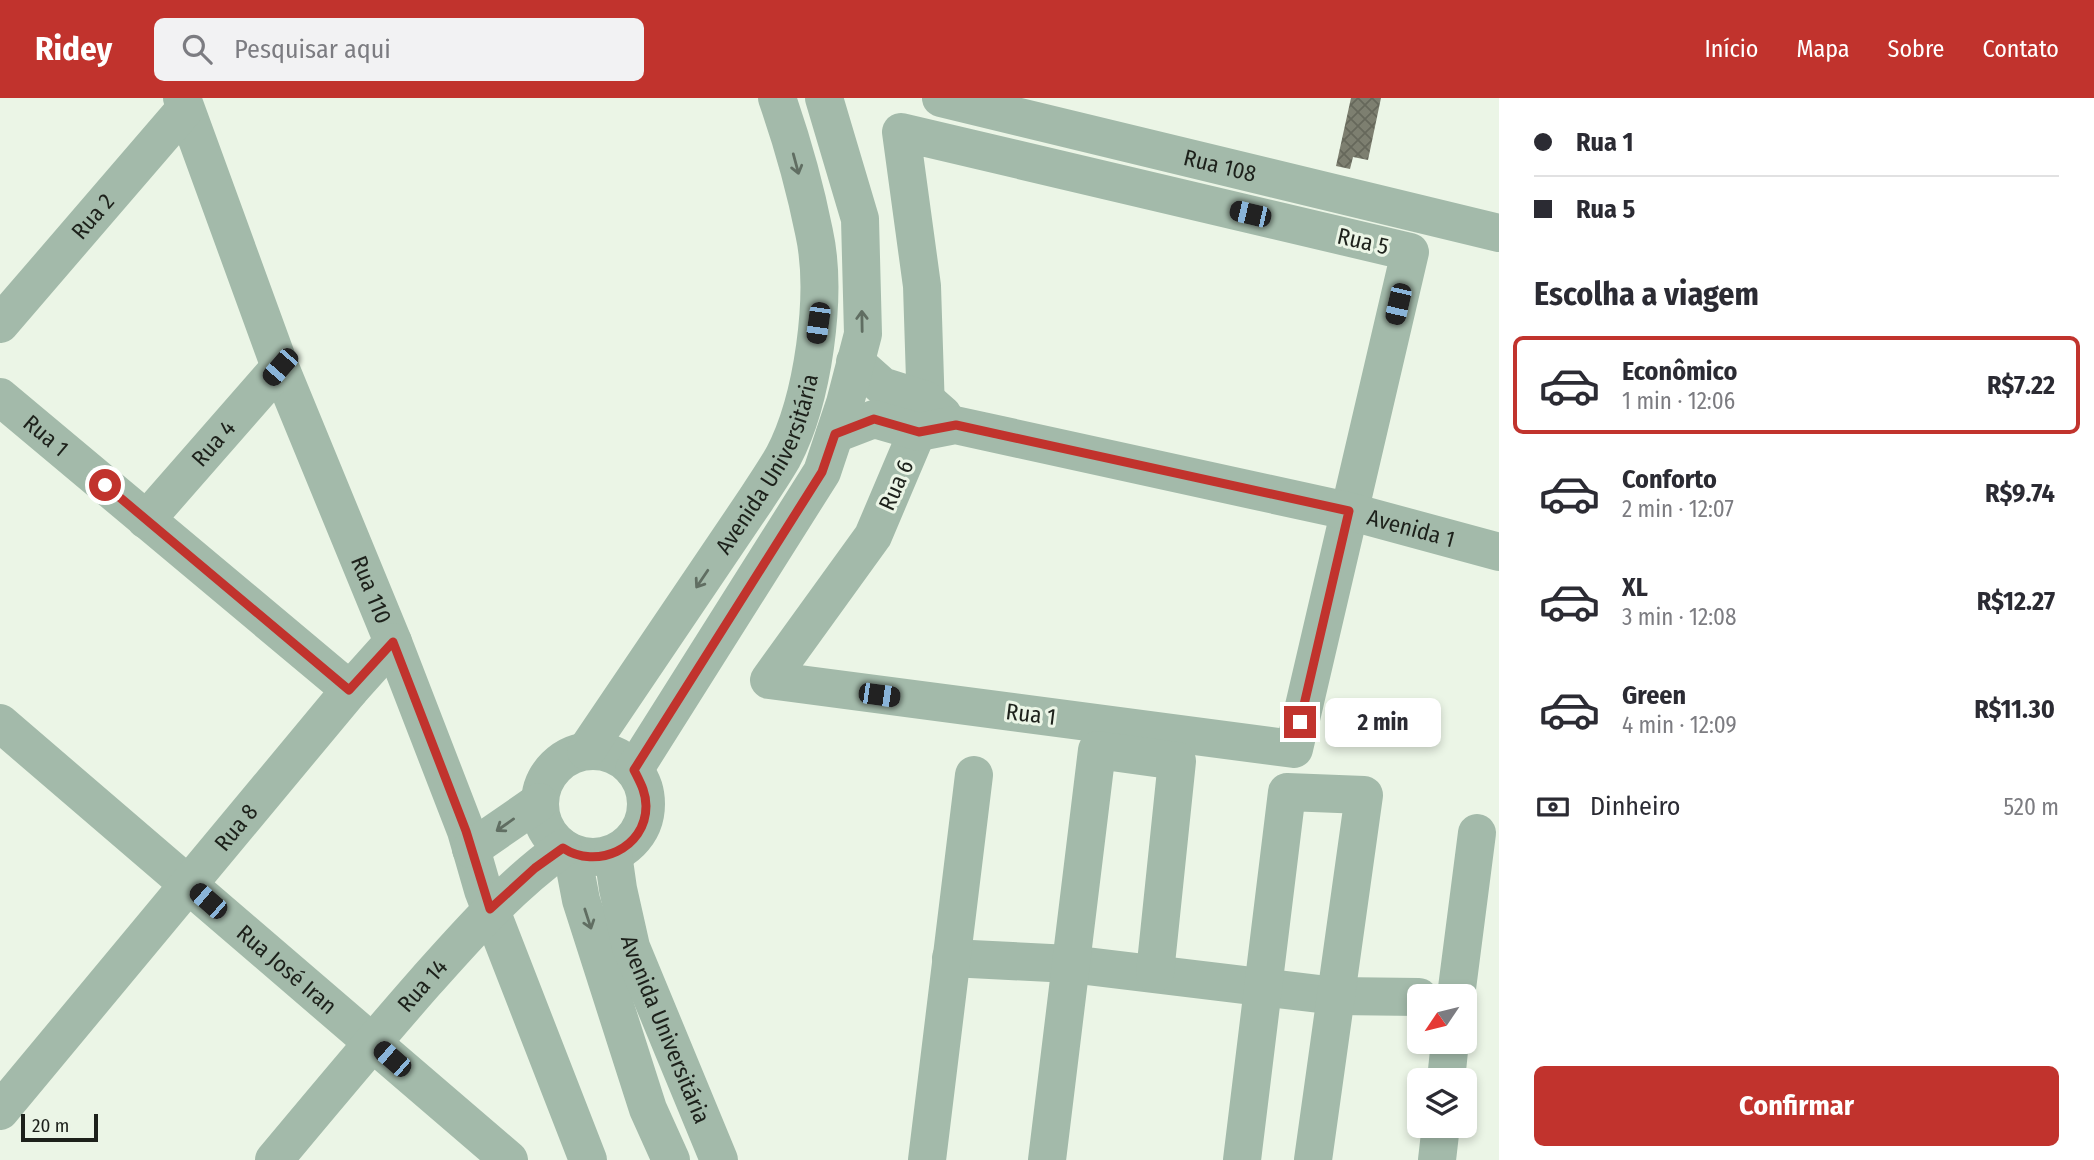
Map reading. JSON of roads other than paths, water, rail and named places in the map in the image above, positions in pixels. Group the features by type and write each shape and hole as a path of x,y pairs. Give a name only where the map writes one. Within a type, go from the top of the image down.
{"street":[{"name":"Avenida Universitária","path":"671,1160 648,1108 567,850 548,832 541,818 539,802 549,773 559,762 572,754 586,751 764,487 784,455 804,402 813,360 820,304 815,234 777,98"},
{"name":"Avenida Universitária","path":"634,770 822,472 835,434 863,334 860,219 824,98"},
{"name":"Rua 108","path":"941,98 1499,233"},
{"name":"Rua 2","path":"0,324 184,103"},
{"name":"Rua 110","path":"184,103 280,367 393,642 466,831 490,909 588,1160"},
{"name":"Rua 6","path":"769,680 873,536 922,416 922,286 901,132"},
{"name":"Rua 5","path":"901,132 1410,252 1294,749"},
{"path":"855,362 922,416"},
{"name":"Rua 4","path":"146,520 280,367"},
{"name":"Rua 1","path":"0,397 349,690"},
{"path":"835,434 874,419 922,416"},
{"name":"Avenida 1","path":"922,416 1349,511 1499,552"},
{"name":"Rua 8","path":"0,1111 349,690 393,642"},
{"name":"Rua 1","path":"769,680 1294,749"},
{"name":"Rua José Iran","path":"0,723 509,1160"},
{"path":"1047,1160 1097,750 1177,761 1155,973"},
{"path":"490,909 535,868 567,850 593,858 613,854 630,843 641,827 646,808 644,788 634,770 620,758 604,752 586,751"},
{"path":"927,1160 974,775"},
{"path":"1242,1160 1287,792 1364,795 1313,1160"},
{"path":"471,849 539,802"},
{"path":"1458,984 1477,833"},
{"name":"Avenida Universitária","path":"613,854 631,947 719,1160"},
{"name":"Rua 14","path":"274,1160 372,1042 490,909"},
{"path":"951,958 1070,964 1336,996 1407,997"},
{"path":"648,1108 688,1086"},
{"path":"1437,1160 1440,1138"}]}
